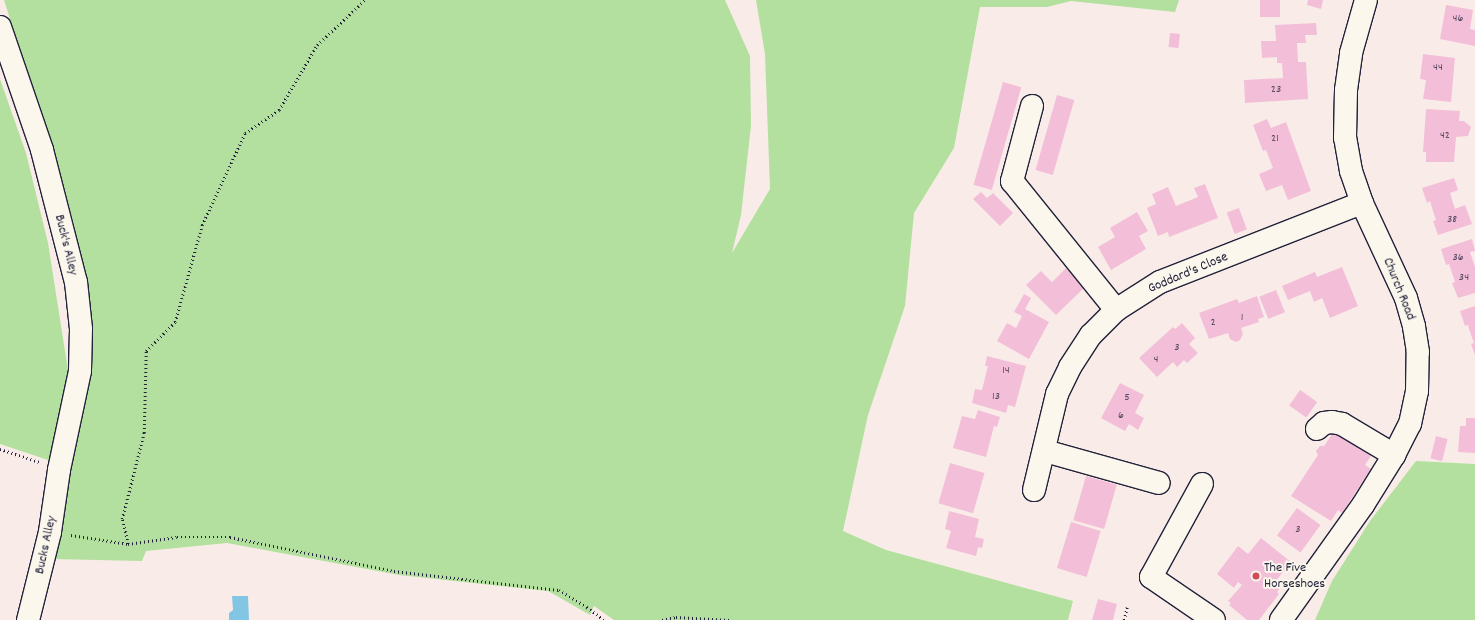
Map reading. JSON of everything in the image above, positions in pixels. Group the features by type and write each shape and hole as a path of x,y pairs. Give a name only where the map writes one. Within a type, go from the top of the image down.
{"street":[{"name":"Church Road","path":"1281,620 1363,505 1394,455 1410,424 1417,391 1418,352 1415,332 1406,298 1362,203 1351,170 1345,138 1346,90 1351,53 1366,0"},
{"name":"Buck's Alley","path":"0,27 42,150 76,282 81,329 80,371 58,470"},
{"path":"1032,106 1012,180 1116,310"},
{"name":"Goddard's Close","path":"1034,490 1045,451 1057,394 1070,367 1091,335 1116,310 1160,282 1362,203"},
{"path":"1317,428 1324,423 1332,422 1342,424 1394,455"},
{"path":"1045,451 1159,484"},
{"name":"Bucks Alley","path":"28,620 50,532 58,470"},
{"path":"1202,484 1151,577 1214,620"}],"path":[{"path":"128,544 122,518 144,433 146,351 175,322 202,226 245,133 279,110 317,45 365,0"},
{"path":"0,449 34,459 58,470"},
{"path":"50,532 128,544 176,537 230,537 394,571 559,590 587,607 604,620"},
{"path":"1124,620 1127,607"},
{"path":"662,620 676,617 730,620"}],"green space":[{"path":"4,0 725,0 750,56 751,126 741,215 732,253 770,189 765,54 756,0 1179,0 1175,12 1071,1 1047,7 980,7 954,148 914,213 905,306 868,415 843,531 886,550 1073,601 1068,620 614,620 594,606 590,615 548,591 399,575 227,543 146,551 142,561 52,559 88,305 74,224"},
{"path":"0,79 26,153 48,243 68,370 56,442 51,461 0,444"},
{"path":"1416,461 1475,464 1475,620 1315,620 1332,581 1370,521"}],"water":[{"path":"232,596 248,596 249,620 229,620 229,613 233,610"}],"building":[{"path":"1260,0 1280,0 1280,17 1260,17"},
{"path":"1308,0 1323,0 1321,9 1307,5"},
{"path":"1446,5 1473,10 1470,29 1475,30 1475,46 1440,39"},
{"path":"1316,23 1317,35 1305,35 1306,43 1297,43 1298,62 1306,62 1308,99 1245,103 1244,80 1283,78 1282,63 1277,63 1277,57 1262,58 1261,41 1276,41 1275,25"},
{"path":"1170,33 1180,34 1178,48 1169,47"},
{"path":"1423,54 1455,58 1451,102 1423,99 1426,80 1420,79"},
{"path":"1003,82 1021,87 992,190 974,185"},
{"path":"1057,95 1074,100 1053,175 1036,170"},
{"path":"1426,109 1460,111 1459,121 1464,121 1471,127 1468,136 1456,137 1454,162 1426,162 1426,152 1423,152"},
{"path":"1267,119 1271,128 1286,122 1311,191 1288,200 1282,185 1266,191 1259,174 1273,168 1266,150 1263,151 1253,125"},
{"path":"1454,178 1458,190 1450,193 1455,209 1465,205 1472,224 1438,235 1433,221 1436,220 1430,201 1427,203 1422,188"},
{"path":"1205,184 1218,218 1169,237 1168,232 1158,236 1147,208 1156,204 1152,194 1168,187 1176,206 1198,197 1194,188"},
{"path":"981,192 987,198 993,193 1013,213 1000,226 973,199"},
{"path":"1239,208 1247,230 1235,234 1227,212"},
{"path":"1137,212 1148,231 1139,236 1146,249 1111,270 1098,247 1115,237 1110,228"},
{"path":"1472,239 1475,251 1470,252 1475,267 1475,293 1458,298 1452,283 1455,282 1449,264 1446,265 1441,249"},
{"path":"1342,267 1358,306 1330,318 1322,298 1314,302 1310,291 1288,300 1282,286 1315,272 1317,277"},
{"path":"1066,268 1085,287 1056,315 1026,285 1041,271 1052,282"},
{"path":"1276,290 1285,312 1268,319 1259,297"},
{"path":"1024,294 1031,298 1025,309 1049,322 1029,359 997,341 1007,323 1016,328 1022,316 1014,312"},
{"path":"1257,296 1264,317 1258,319 1259,322 1241,328 1243,334 1240,340 1236,342 1230,339 1228,333 1209,339 1199,313 1237,299 1239,303"},
{"path":"1475,306 1475,355 1471,344 1474,343 1468,325 1465,326 1460,311"},
{"path":"1182,323 1195,338 1189,344 1198,353 1187,363 1184,360 1177,367 1173,362 1157,377 1139,358 1173,327 1175,329"},
{"path":"987,356 1026,366 1015,407 1008,405 1006,413 972,403 975,389 982,390 988,366 985,366"},
{"path":"1120,383 1144,395 1135,413 1144,418 1138,430 1129,424 1125,431 1101,418"},
{"path":"1300,390 1317,402 1306,418 1289,406"},
{"path":"978,410 1000,417 997,427 994,426 986,457 953,448 962,416 975,419"},
{"path":"1466,418 1475,418 1475,453 1458,452 1460,426 1466,426"},
{"path":"1337,427 1374,451 1365,465 1371,469 1342,513 1338,510 1331,521 1291,496 1318,455 1316,451 1320,446 1324,446"},
{"path":"1436,436 1448,439 1442,461 1430,458"},
{"path":"950,463 985,473 973,513 938,503"},
{"path":"1086,476 1117,485 1104,529 1073,520"},
{"path":"1297,508 1320,525 1300,553 1277,536"},
{"path":"949,511 979,519 975,537 984,539 982,548 978,547 976,556 946,548 951,531 945,529"},
{"path":"1071,522 1101,531 1087,577 1057,568"},
{"path":"1261,538 1291,562 1275,582 1281,587 1277,592 1279,594 1259,620 1247,620 1229,605 1231,603 1228,601 1242,585 1238,582 1234,588 1217,574 1238,546 1248,554"},
{"path":"1098,599 1117,604 1113,620 1092,620"}],"place":[{"name":"The Five Horseshoes","path":"1256,576"}]}
